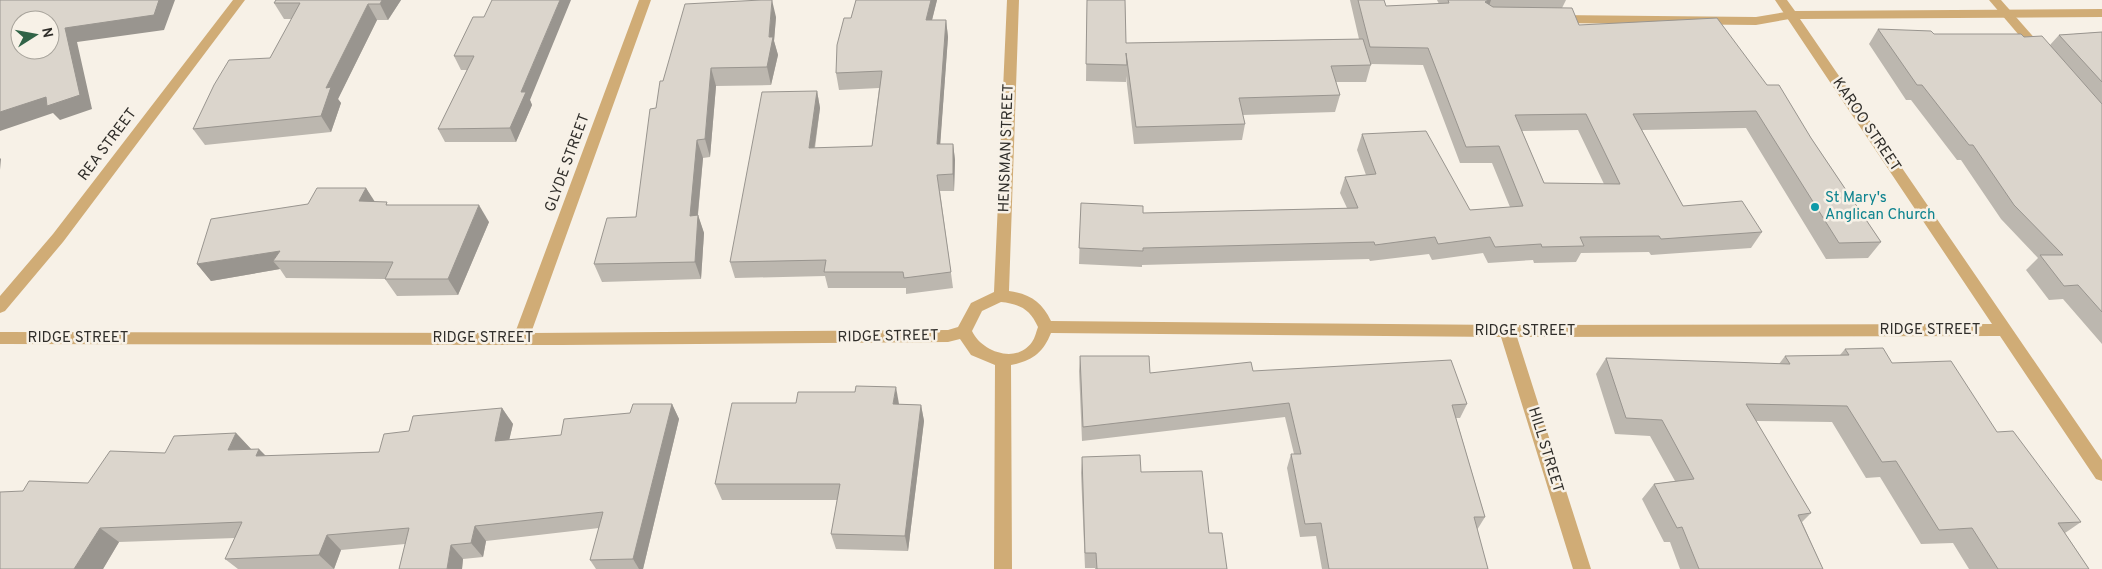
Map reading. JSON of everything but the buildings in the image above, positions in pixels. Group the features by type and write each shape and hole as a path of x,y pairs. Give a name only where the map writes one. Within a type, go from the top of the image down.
{"street":[{"name":"REA STREET","path":"0,307 58,238 239,0"},
{"name":"GLYDE STREET","path":"521,338 645,0"},
{"name":"HENSMAN STREET","path":"1001,296 1013,0"},
{"name":"KAROO STREET","path":"1781,0 2102,474"},
{"path":"1995,0 2046,59"},
{"path":"1547,18 1756,21 1791,15 2102,13"},
{"path":"1001,296 1021,298 1040,310 1046,327 1036,348 1018,358 1003,360 989,358 971,346 964,331 970,311 984,300 1001,296"},
{"name":"RIDGE STREET","path":"1046,327 1507,331 2005,330"},
{"name":"RIDGE STREET","path":"0,338 562,339 939,336 964,331"},
{"name":"HILL STREET","path":"1507,331 1582,569"},
{"path":"1003,360 1003,569"}],"place":[{"name":"St Mary's Anglican Church","path":"1815,207"}]}
